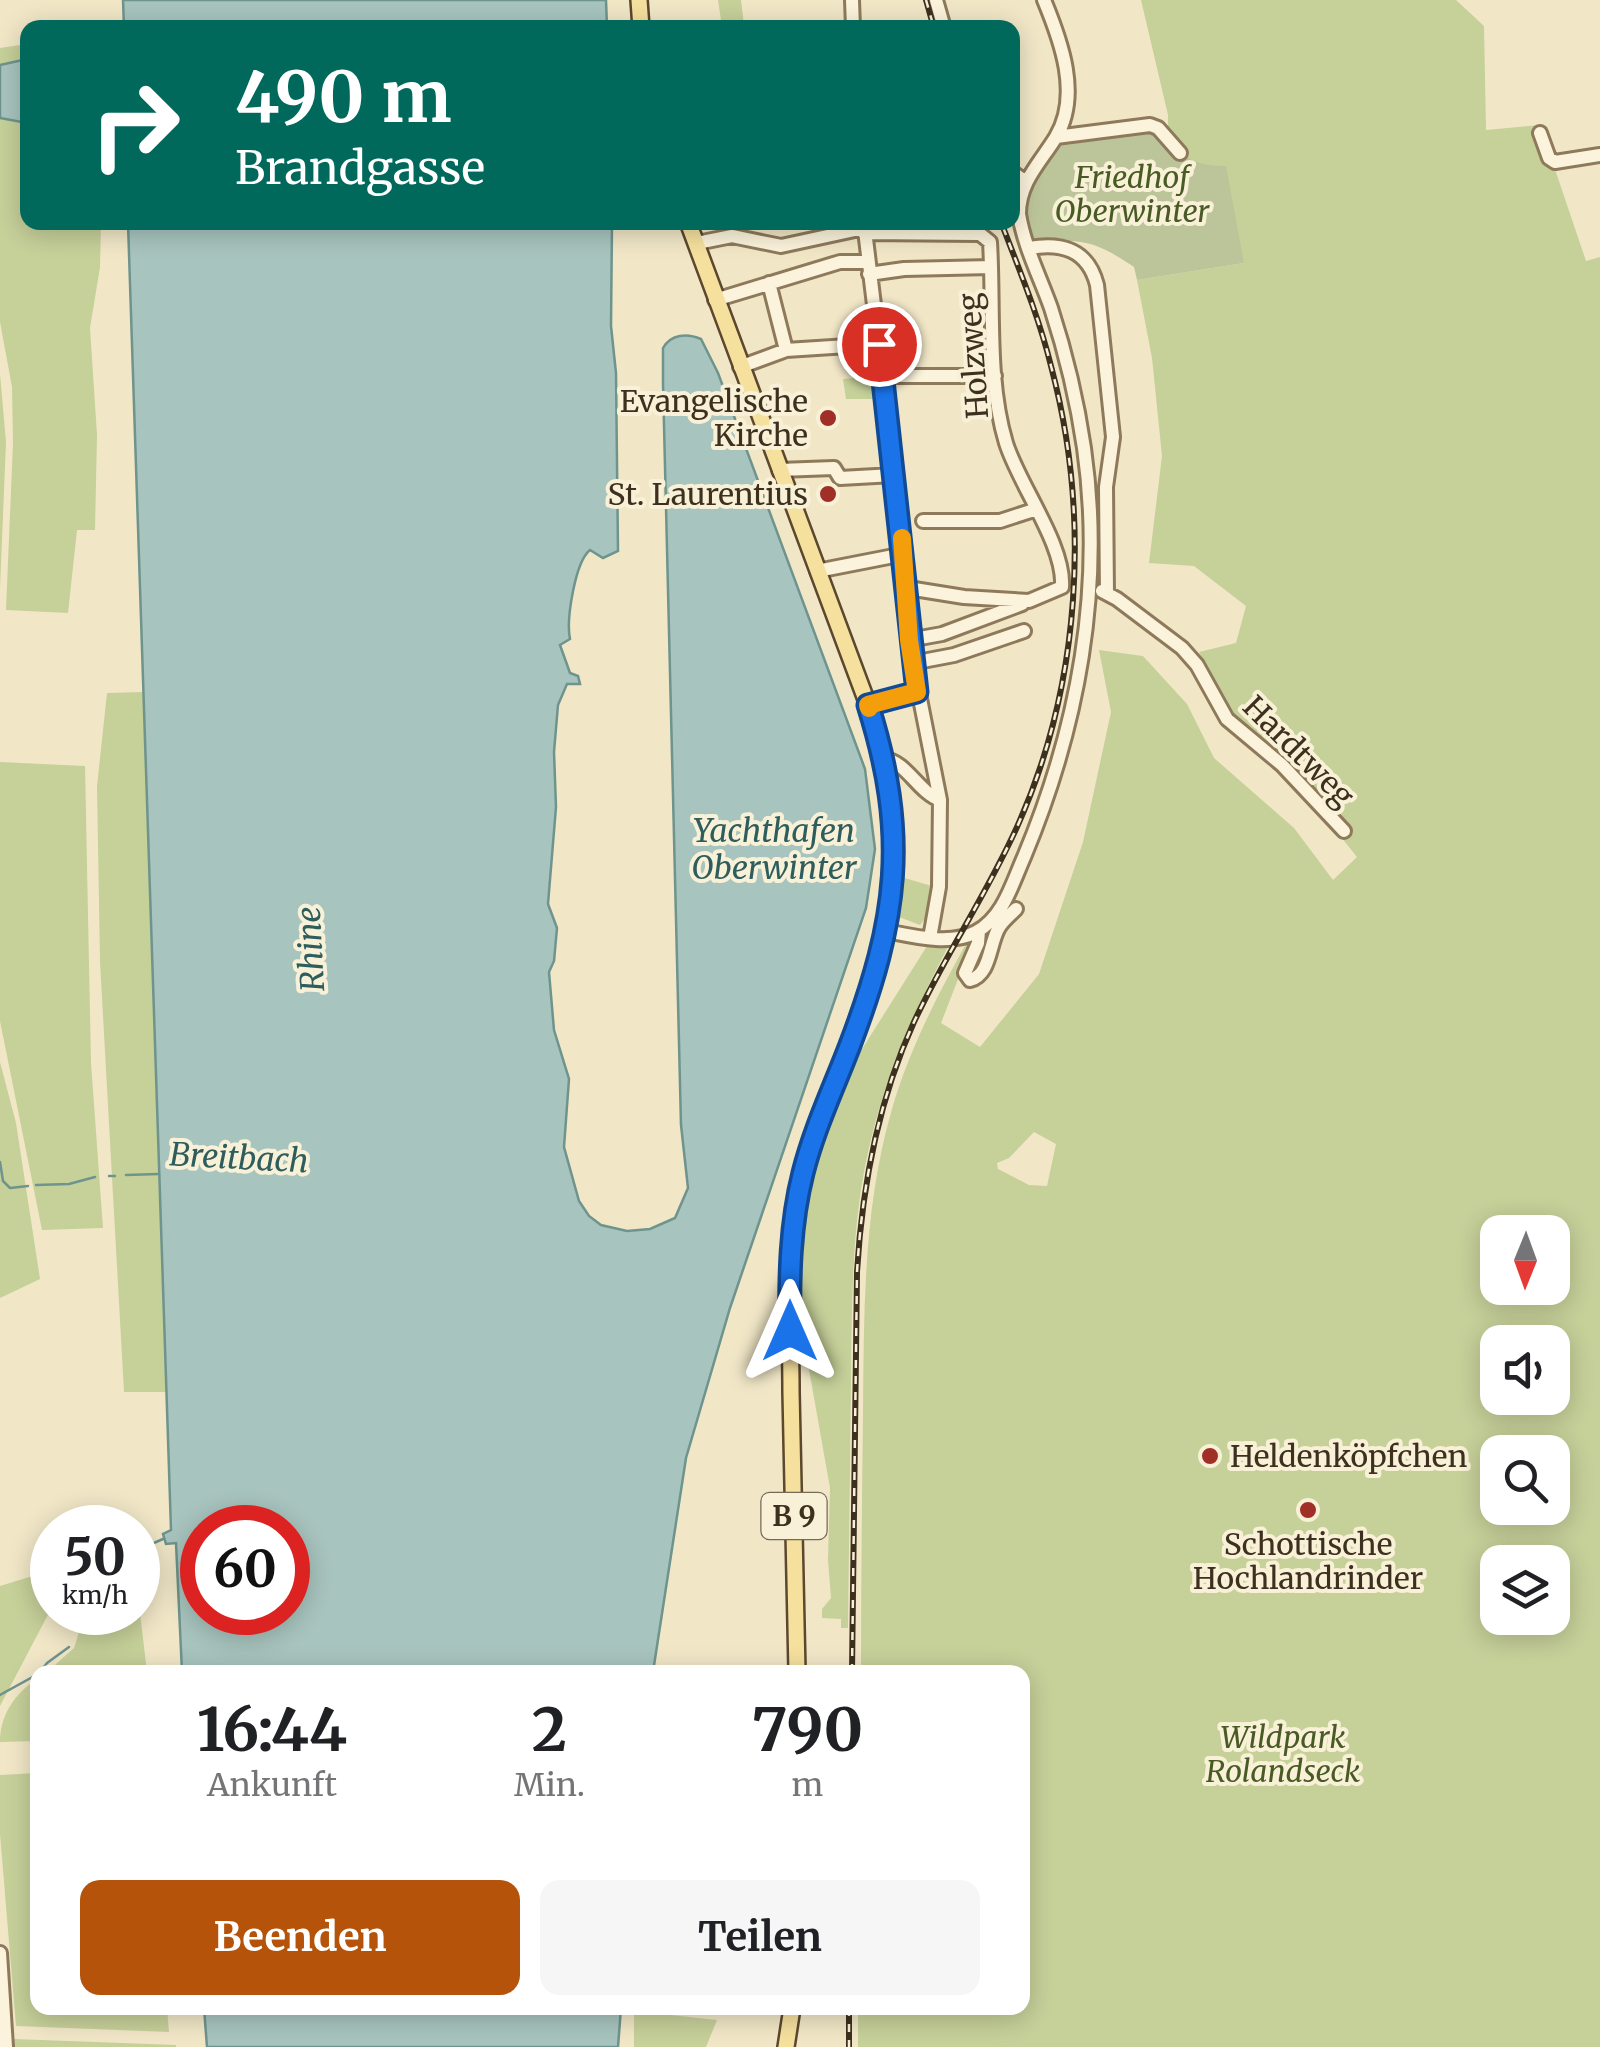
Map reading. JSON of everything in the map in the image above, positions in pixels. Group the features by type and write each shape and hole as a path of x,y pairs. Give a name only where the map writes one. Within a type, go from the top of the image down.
{"main road":[{"name":"B 9","path":"691,230 868,705 884,759 894,817 893,875 886,930 864,1007 802,1176 792,1245 797,1665"},
{"path":"786,2047 791,2015"}],"street":[{"path":"1020,199 1026,182 1056,137 1066,109 1067,80 1056,29 1044,0"},
{"path":"1056,137 1150,126 1158,128 1180,153"},
{"path":"1540,133 1548,158 1555,162 1600,155"},
{"path":"1020,178 1026,182"},
{"path":"886,930 930,938 965,936 979,931 998,913 1062,754 1080,675 1089,590 1090,523 1079,418 1065,352 1020,217"},
{"path":"696,244 727,230"},
{"path":"732,230 781,246 855,230"},
{"path":"864,230 908,588 909,640 940,800 939,886 930,938"},
{"name":"Holzweg","path":"903,230 980,234 990,242 996,376 1006,442 1060,569 1062,588 1029,601"},
{"path":"1029,248 1057,245 1079,254 1093,272 1096,285 1112,438 1106,487 1107,593"},
{"path":"715,300 840,262 869,268 991,267"},
{"path":"769,284 786,350"},
{"path":"740,367 786,350 879,344"},
{"path":"882,376 996,376"},
{"path":"779,470 834,468 840,478 894,480"},
{"path":"923,522 1000,521 1037,509"},
{"path":"817,571 904,554"},
{"path":"908,588 1029,601"},
{"name":"Hardtweg","path":"1089,590 1107,593 1182,648 1197,665 1227,719 1282,765 1344,831"},
{"path":"909,640 942,634 1029,601"},
{"path":"912,662 954,655 1024,631"},
{"path":"868,705 917,692"},
{"path":"884,759 896,762 925,792 940,800"},
{"path":"979,931 966,974 970,980 983,971 1000,925 1016,909"},
{"path":"0,1952 6,2047"}],"green space":[{"path":"718,0 741,0 743,20 721,20"},
{"name":"Wildpark Rolandseck","path":"1141,0 1456,0 1484,26 1486,130 1540,125 1586,261 1600,257 1600,2047 858,2047 858,2015 1030,2015 1030,1665 861,1665 864,1336 870,1222 882,1147 915,1044 967,942 971,946 941,1023 980,1047 1039,974 1083,842 1111,712 1099,650 1143,656 1187,704 1214,758 1294,828 1333,880 1357,857 1309,797 1244,741 1199,652 1236,643 1246,606 1194,566 1149,563 1162,456 1152,358 1137,280 1244,263 1209,167 1180,156 1158,135 1168,129 1168,115","holes":["1034,1132 1056,1144 1047,1186 1029,1185 998,1169 997,1163 1009,1158"]},
{"path":"20,45 20,61 0,65 0,48"},
{"path":"0,118 20,122 20,230 101,230 100,267 90,328 97,435 95,530 77,530 68,613 6,610 12,387 0,322"},
{"name":"Friedhof Oberwinter","path":"1151,129 1184,156 1203,164 1226,166 1244,263 1137,280 1134,267 1102,248 1030,237 1030,198 1038,176 1059,142"},
{"path":"0,374 6,442 0,589"},
{"path":"877,376 879,399 846,399 843,379"},
{"path":"143,692 167,1392 124,1392 100,962 97,786 107,693"},
{"path":"0,762 85,766 91,1063 103,1228 42,1230 0,1021"},
{"path":"901,877 932,886 928,915 920,925 899,917"},
{"path":"949,945 890,1074 862,1185 852,1299 848,1628 841,1628 841,1619 822,1618 822,1609 831,1598 830,1488 805,1347 801,1302 803,1223 824,1132 857,1057 927,946"},
{"path":"0,1062 16,1123 40,1279 0,1298"},
{"path":"30,1577 30,1635 37,1635 0,1706 0,1586"},
{"path":"78,1635 143,1635 146,1665 55,1665 74,1648"},
{"path":"30,1685 30,1741 0,1742 10,1706"},
{"path":"30,1773 30,2015 168,2015 169,2032 16,2026 0,1834 0,1775"},
{"path":"634,2015 717,2020 706,2047 634,2047"},
{"path":"14,2039 176,2045 176,2047 14,2047"}],"water":[{"path":"123,0 606,0 607,20 124,20"},
{"path":"20,61 20,122 0,118 0,65"},
{"path":"128,230 612,230 618,551 603,558 590,550 585,556 573,592 570,639 560,645 570,673 578,676 580,684 567,684 558,705 554,752 556,807 548,904 557,928 549,972 554,1030 569,1079 564,1147 579,1201 589,1216 601,1225 627,1231 650,1229 675,1218 688,1188 681,1125 663,384 663,348 675,337 701,339 718,373 865,769 875,849 866,908 730,1308 686,1458 654,1665 182,1665 180,1635 310,1635 310,1505 180,1505 180,1629 176,1543 166,1544 163,1534 171,1530"},
{"path":"205,2015 620,2015 618,2047 207,2047"}],"waterway":[{"name":"Breitbach","path":"0,1162 3,1181 10,1188 28,1186"},
{"name":"Breitbach","path":"126,1175 159,1174"},
{"path":"109,1176 115,1176"},
{"name":"Breitbach","path":"36,1185 69,1184 95,1177"},
{"path":"45,1665 69,1647"},
{"path":"0,1695 30,1678"}],"railway":[{"path":"926,0 932,20"},
{"path":"852,1665 857,1272 874,1144 891,1082 914,1022 1005,852 1038,773 1055,716 1073,600 1075,540 1064,423 1041,329 1004,230"},
{"path":"849,2015 849,2047"}],"slow traffic":[{"path":"869,708 868,705 917,692 902,538"}],"place":[{"name":"Evangelische Kirche","path":"828,418"},
{"name":"St. Laurentius","path":"828,494"},
{"name":"Heldenköpfchen","path":"1210,1456"},
{"name":"Schottische Hochlandrinder","path":"1308,1510"}],"route":[{"path":"790,1331 792,1245 802,1176 879,962 893,875 894,817 884,759 868,705 917,692 879,344"}],"water label":[{"name":"Yachthafen Oberwinter","path":"774,850"},
{"name":"Rhine","path":"311,949"}]}
